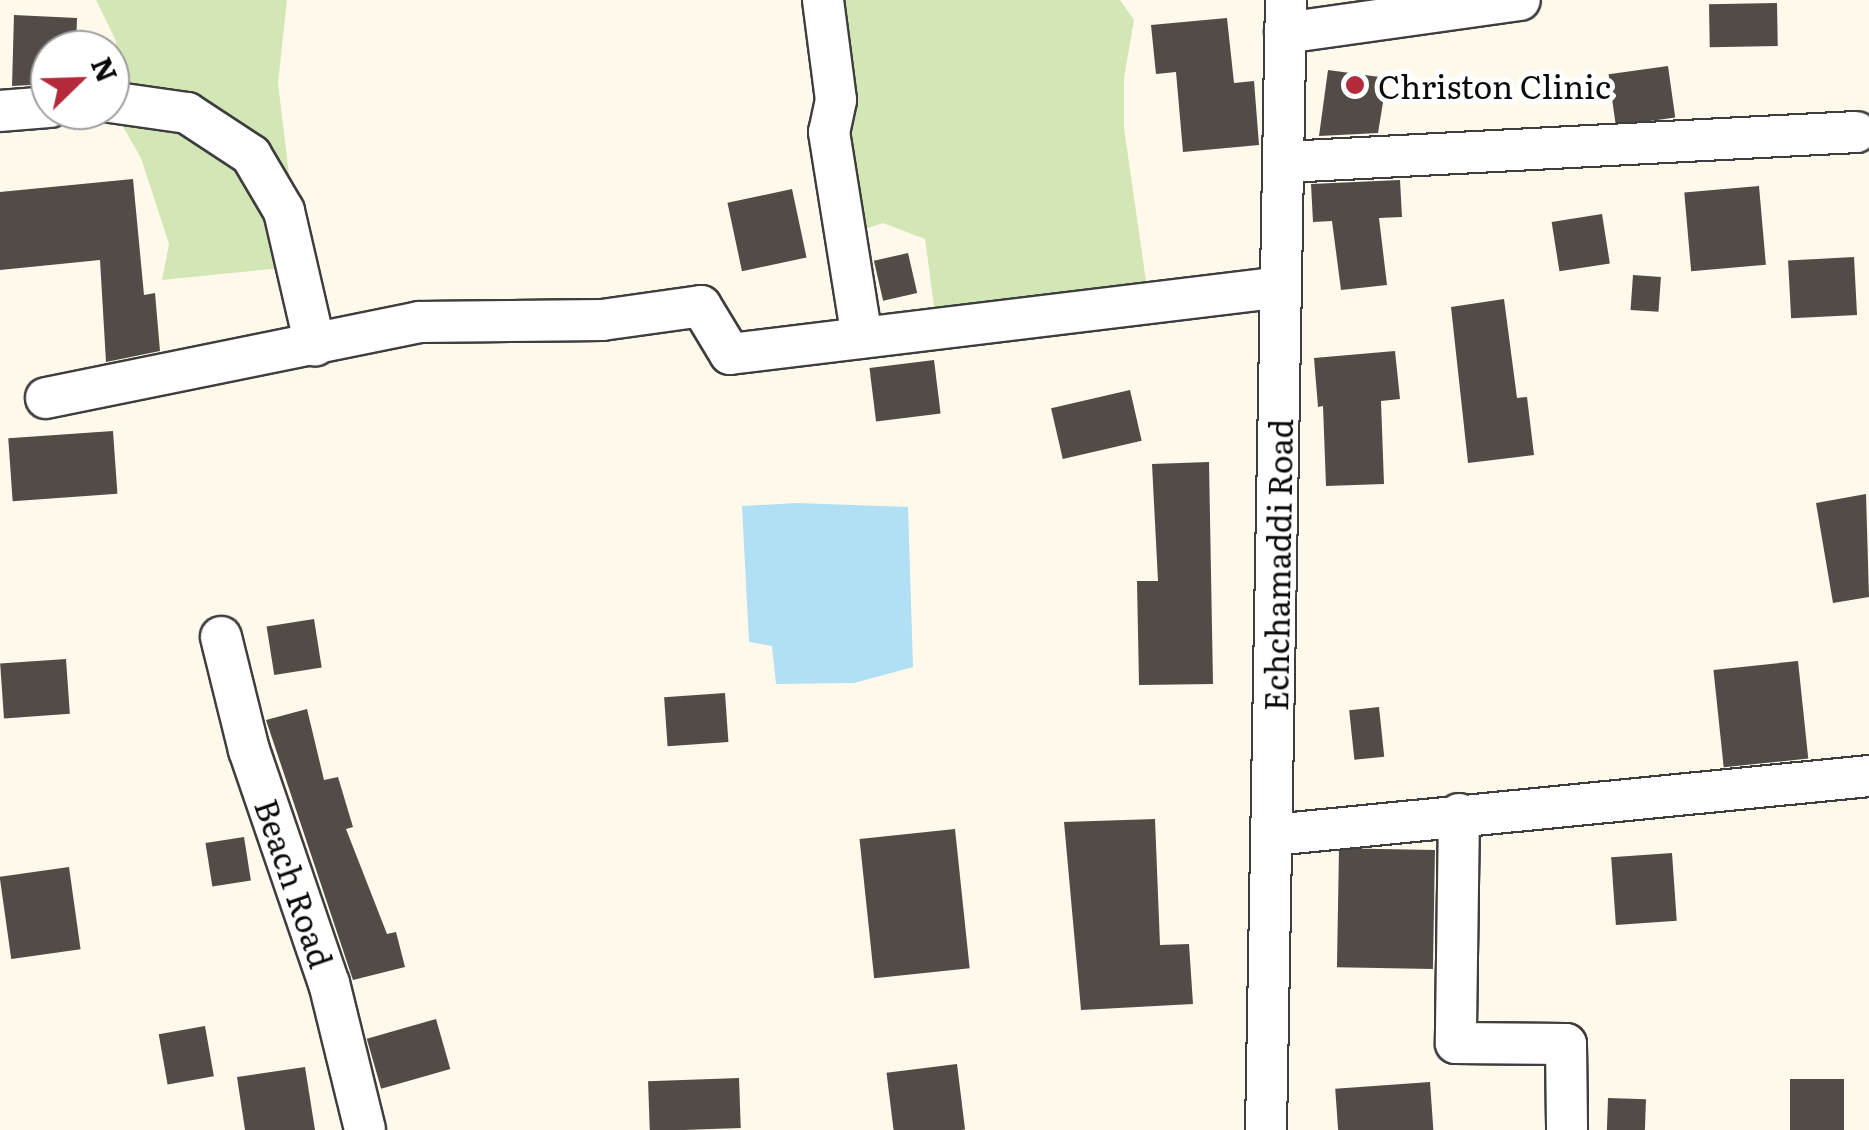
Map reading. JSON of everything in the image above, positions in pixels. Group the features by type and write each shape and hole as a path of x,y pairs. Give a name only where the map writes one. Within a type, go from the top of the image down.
{"street":[{"path":"823,0 836,100 828,132 862,337"},
{"path":"1286,17 1520,0"},
{"name":"Echchamaddi Road","path":"1266,1130 1286,17"},
{"path":"130,105 187,113 250,155 284,211 315,345"},
{"path":"0,111 30,109"},
{"path":"1286,162 1856,132"},
{"path":"46,398 419,322 602,320 701,306 730,354 1281,287"},
{"name":"Beach Road","path":"221,637 248,750 329,982 365,1130"},
{"path":"1273,834 1869,776"},
{"path":"1459,814 1456,1043 1566,1044 1567,1130"}],"green space":[{"path":"96,0 287,0 278,83 300,266 162,280 169,244 141,158 125,130 130,130 130,30 111,30"},
{"path":"823,0 1120,0 1134,20 1124,78 1124,128 1149,302 937,328 925,239 883,223 846,235"}],"water":[{"path":"797,503 908,507 913,667 854,683 776,684 772,646 749,642 742,506"}],"building":[{"path":"1777,3 1778,46 1710,47 1709,4"},
{"path":"14,15 77,18 77,30 30,30 30,85 12,86"},
{"path":"1227,18 1234,83 1254,81 1259,145 1183,152 1176,72 1156,74 1151,25"},
{"path":"1668,66 1675,117 1616,126 1609,74"},
{"path":"1328,70 1387,78 1378,133 1319,136"},
{"path":"133,179 144,295 155,293 160,351 106,362 100,260 0,270 0,192"},
{"path":"1400,180 1402,217 1379,218 1387,285 1341,290 1332,221 1313,222 1311,184"},
{"path":"1759,186 1766,265 1691,271 1684,193"},
{"path":"792,189 807,257 742,271 727,203"},
{"path":"1602,214 1610,263 1559,271 1552,222"},
{"path":"908,253 917,293 883,301 874,261"},
{"path":"1854,257 1857,315 1791,318 1788,260"},
{"path":"1633,275 1661,277 1658,312 1631,310"},
{"path":"1504,299 1517,398 1527,397 1534,455 1468,463 1451,307"},
{"path":"1395,351 1400,399 1381,401 1384,484 1326,486 1323,406 1318,407 1314,358"},
{"path":"934,360 941,414 876,422 869,368"},
{"path":"1130,390 1142,441 1063,459 1051,408"},
{"path":"113,431 117,494 13,501 8,438"},
{"path":"1209,462 1213,684 1139,685 1137,581 1158,581 1152,464"},
{"path":"1866,494 1869,597 1833,603 1816,503"},
{"path":"314,619 322,667 274,675 267,627"},
{"path":"66,659 70,714 4,718 0,664"},
{"path":"1798,661 1808,758 1724,767 1713,670"},
{"path":"725,693 728,742 668,746 664,697"},
{"path":"1379,707 1384,757 1354,760 1349,710"},
{"path":"307,709 324,780 338,777 353,827 346,829 387,934 396,932 405,967 353,980 266,720"},
{"path":"1155,819 1160,945 1189,944 1193,1004 1081,1010 1064,822"},
{"path":"955,829 970,968 874,978 860,839"},
{"path":"244,837 251,880 212,887 205,843"},
{"path":"1339,848 1435,850 1433,969 1337,967"},
{"path":"1672,853 1677,921 1616,925 1611,857"},
{"path":"69,867 81,949 11,959 0,877"},
{"path":"436,1019 450,1069 381,1089 367,1039"},
{"path":"205,1026 214,1076 168,1084 159,1034"},
{"path":"957,1064 965,1130 894,1130 887,1073"},
{"path":"305,1067 315,1130 245,1130 237,1077"},
{"path":"739,1078 741,1128 650,1130 648,1081"},
{"path":"1790,1079 1844,1079 1844,1130 1790,1130"},
{"path":"1430,1082 1433,1130 1338,1130 1335,1089"},
{"path":"1608,1098 1646,1099 1645,1130 1607,1130"}],"place":[{"name":"Christon Clinic","path":"1355,85"}]}
